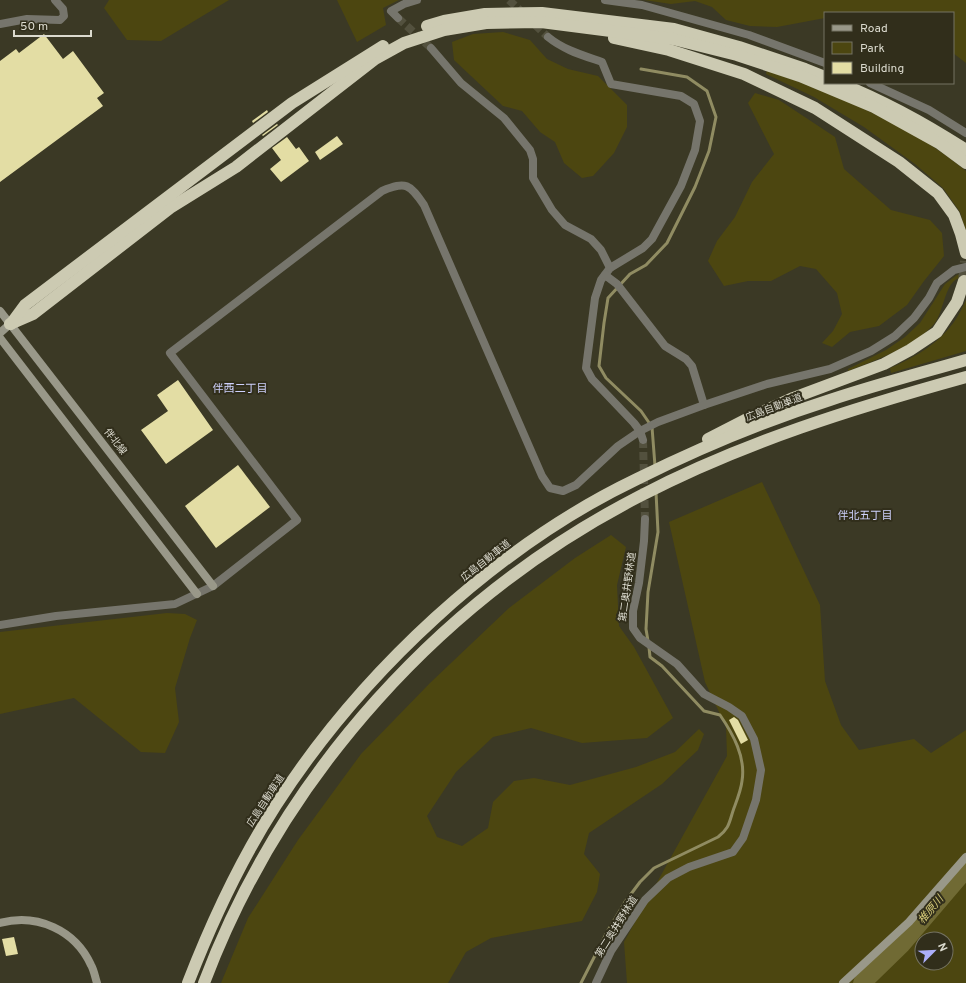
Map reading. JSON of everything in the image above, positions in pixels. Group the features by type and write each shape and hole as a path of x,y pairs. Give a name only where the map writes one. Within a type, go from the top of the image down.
{"highway":[{"path":"10,324 25,305 292,103 368,54 402,35 444,21 485,14 542,13 674,29 739,47 824,77"},
{"path":"10,324 33,314 170,208 236,167 375,59 404,43 444,30 486,23 541,22 673,39 737,55 800,76 874,107 939,143 966,163"},
{"path":"541,22 670,50 744,74 815,108 899,162 938,192 954,215 966,254"},
{"path":"842,84 866,94 921,122 966,150"},
{"path":"635,479 745,420 793,398 884,364 910,350 937,332 958,302 964,281"},
{"name":"広島自動車道","path":"188,983 204,940 239,867 276,805 318,744 362,692 413,639 475,584 517,552 574,513 635,479 768,422 829,400 966,360"},
{"path":"204,983 216,950 250,881 285,820 330,756 378,698 423,651 473,606 527,565 582,528 641,495 711,463 837,414 966,377"}],"street":[{"path":"0,24 27,20 60,20 64,16 63,9 55,0"},
{"path":"398,18 391,11 404,4 417,0"},
{"path":"605,0 642,5 749,35 824,63"},
{"path":"548,37 557,45 566,50 602,62 611,84 681,96 694,104 700,121 695,150 681,186 652,239 643,248 607,271 601,280 595,298 586,368 592,379 640,431 643,440"},
{"path":"431,48 461,82 504,118 530,150 533,159 533,178 552,210 565,225 591,239 601,250 607,271 665,346 686,359 692,366 704,405"},
{"path":"872,84 929,110 966,133"},
{"path":"0,625 56,616 175,604 213,586 297,520 170,353 382,191 395,186 406,185 415,191 424,205 542,476 550,488 563,491 576,485 618,446 640,431 658,422 767,384 830,369 871,351 894,336 914,318 929,298 937,283 954,270 966,267"},
{"name":"伴北線","path":"0,311 213,586"},
{"path":"0,333 10,324"},
{"path":"0,338 197,594"},
{"name":"第二奥井野林道","path":"596,983 612,951 645,900 668,878 689,867 733,852 743,838 756,800 761,770 754,739 742,716 729,707 704,694 677,664 640,638 632,628 646,519"},
{"path":"843,983 909,922 966,857"},
{"path":"0,923 14,919 39,921 58,929 77,943 91,965 97,983"}],"green space":[{"path":"109,0 229,0 161,41 127,40 104,8"},
{"path":"337,0 399,0 383,8 386,25 357,42"},
{"path":"644,0 966,0 966,63 954,54 954,12 824,12 824,18 777,27 750,26 726,20 712,7 695,1 671,4"},
{"path":"503,32 530,40 547,59 568,69 598,76 627,105 627,127 614,153 593,176 582,178 564,163 555,142 540,132 522,111 503,106 454,60 452,42 473,34"},
{"path":"767,70 871,112 921,139 966,171 966,232 960,212 943,188 915,164 864,127 814,97 766,74"},
{"path":"755,93 779,100 835,137 844,169 891,210 930,220 942,233 944,256 907,305 879,326 850,332 832,347 822,343 833,331 842,314 837,293 816,269 800,266 771,281 748,281 724,286 708,261 717,241 735,217 752,182 774,154 748,103"},
{"path":"966,272 966,279 957,279 953,282 937,319 926,332 916,340 894,352 848,371 848,369 886,350 905,337 920,323 945,284 957,275"},
{"path":"966,300 966,351 891,373 890,368 918,354 943,335 956,319"},
{"path":"762,482 820,605 825,681 841,725 859,750 914,739 931,753 966,730 966,983 627,983 624,942 727,756 726,727 705,682 669,522"},
{"path":"611,535 626,547 617,585 619,626 634,647 673,718 647,738 582,743 531,728 493,737 456,772 427,816 437,837 462,846 488,828 493,802 514,781 534,778 570,785 636,767 675,752 699,729 704,734 698,750 662,784 589,833 584,854 600,874 597,892 582,921 491,938 466,952 448,983 221,983 248,918 298,840 361,754 430,683 509,608 575,558"},
{"path":"167,613 185,614 197,620 175,688 179,722 165,753 141,752 74,698 0,714 0,632"}],"building":[{"path":"44,34 63,59 73,51 104,93 97,98 103,106 0,182 0,61 16,49 19,53"},
{"path":"267,110 268,112 253,123 252,121"},
{"path":"277,124 278,125 263,136 262,135"},
{"path":"337,136 343,144 320,160 315,152"},
{"path":"287,137 296,149 299,147 309,161 281,182 270,169 281,160 272,148"},
{"path":"178,380 213,430 166,464 141,430 168,411 157,395"},
{"path":"238,465 270,507 216,548 185,506"},
{"path":"734,717 738,720 748,740 741,744 729,720"},
{"path":"14,937 18,954 6,956 2,939"}],"waterway":[{"path":"641,69 687,77 707,91 716,117 709,151 695,187 667,243 646,265 630,274 608,298 599,366 606,378 641,411 652,427 655,466"},
{"path":"648,641 646,629 648,592 658,532 656,492"},
{"path":"581,983 607,932 625,902 640,882 654,868 722,834 729,824 739,795 743,772 740,755 734,738 720,715 704,711 662,666 650,657 649,647"},
{"name":"椎原川","path":"862,983 902,944 966,869"}],"tunnel":[{"path":"509,0 548,37"},
{"path":"398,18 431,48"},
{"path":"964,281 966,261"},
{"path":"643,440 645,519"}],"district":[{"name":"伴西二丁目","path":"240,389"},
{"name":"伴北五丁目","path":"865,516"}]}
